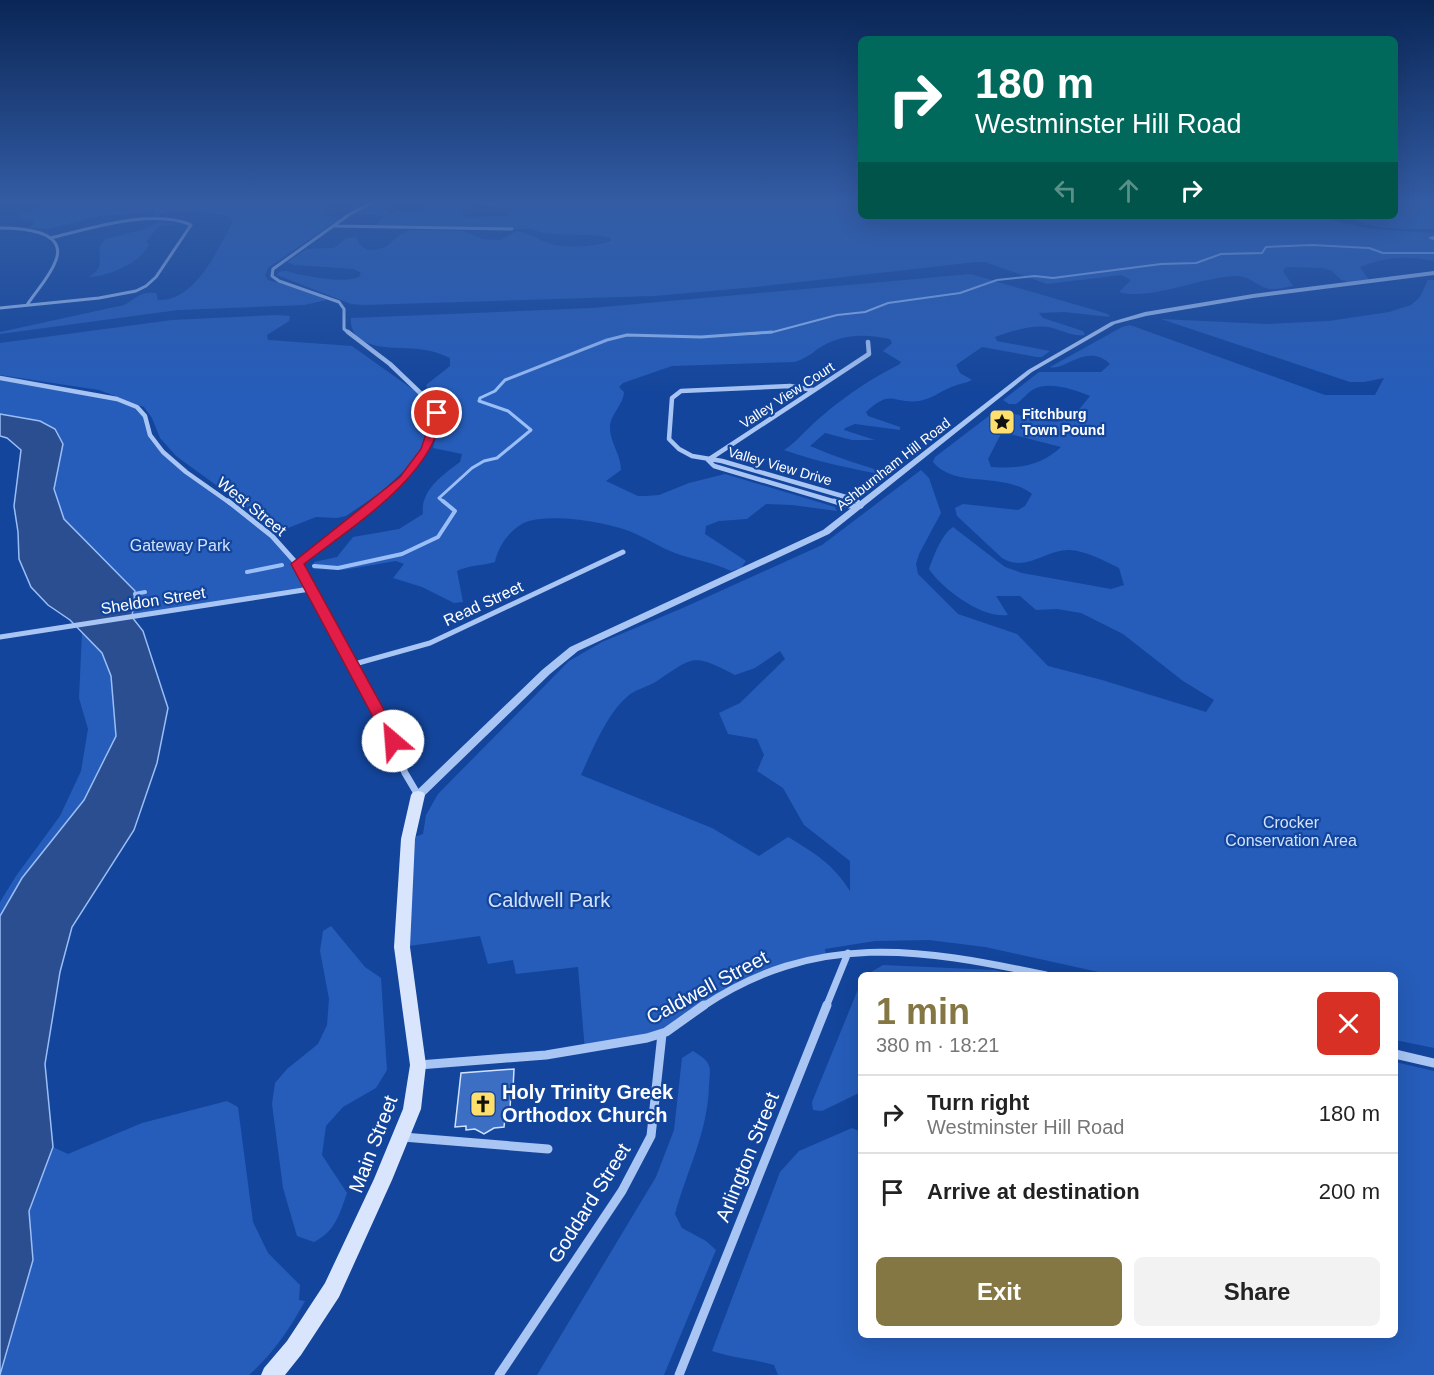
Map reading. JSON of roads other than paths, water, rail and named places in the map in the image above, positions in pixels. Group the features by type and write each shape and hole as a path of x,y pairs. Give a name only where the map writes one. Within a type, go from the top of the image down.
{"main road":[{"name":"Main Street","path":"272,1375 294,1348 332,1290 412,1109 418,1065 402,947 408,839 418,795"}],"street":[{"path":"27,305 53,266"},
{"path":"0,308 122,294 142,289 162,266"},
{"path":"276,266 272,276 279,281 339,302 344,309 344,329 390,364 428,398 436,408 437,419 426,449 404,480 297,564"},
{"name":"Ashburnham Hill Road","path":"418,795 546,672 574,649 811,540 861,506 1022,377 1113,323 1145,314 1253,296 1434,273"},
{"name":"Valley View Court","path":"707,460 869,354 868,342"},
{"name":"West Street","path":"0,378 117,399 136,407 145,416 150,435 163,452 186,472 272,536 297,564 382,719 405,773 418,795"},
{"name":"Valley View Drive","path":"813,390 779,386 700,389 676,393 672,398 668,432 670,441 679,449 707,460 714,466 849,506 861,506"},
{"name":"Read Street","path":"351,665 430,643 623,552"},
{"name":"Sheldon Street","path":"0,637 310,589"},
{"name":"Caldwell Street","path":"418,1065 563,1054 662,1034 719,996 765,972 794,962 848,953 904,954 993,963 1033,972"},
{"name":"Arlington Street","path":"679,1375 848,953"},
{"name":"Goddard Street","path":"499,1375 622,1191 651,1136 662,1034"},
{"path":"1398,1055 1434,1063"},
{"path":"402,1136 548,1149"}],"waterway":[{"path":"751,334 773,332 837,315 865,312 888,303 960,293 997,280 1035,276 1053,278 1144,266"},
{"path":"445,503 439,498 472,468 484,461 497,458 531,430 508,411 479,401 480,398 495,391 505,380 607,340 627,335 701,337 772,332"},
{"path":"314,566 338,568 402,554 438,537 455,511 443,501"},
{"path":"247,572 282,565"},
{"path":"135,594 145,592"}],"place":[{"name":"Fitchburg Town Pound","path":"1002,422"},
{"name":"Holy Trinity Greek Orthodox Church","path":"483,1104"}],"park label":[{"name":"Gateway Park","path":"180,545"},
{"name":"Crocker Conservation Area","path":"1291,831"},
{"name":"Caldwell Park","path":"549,900"}]}
